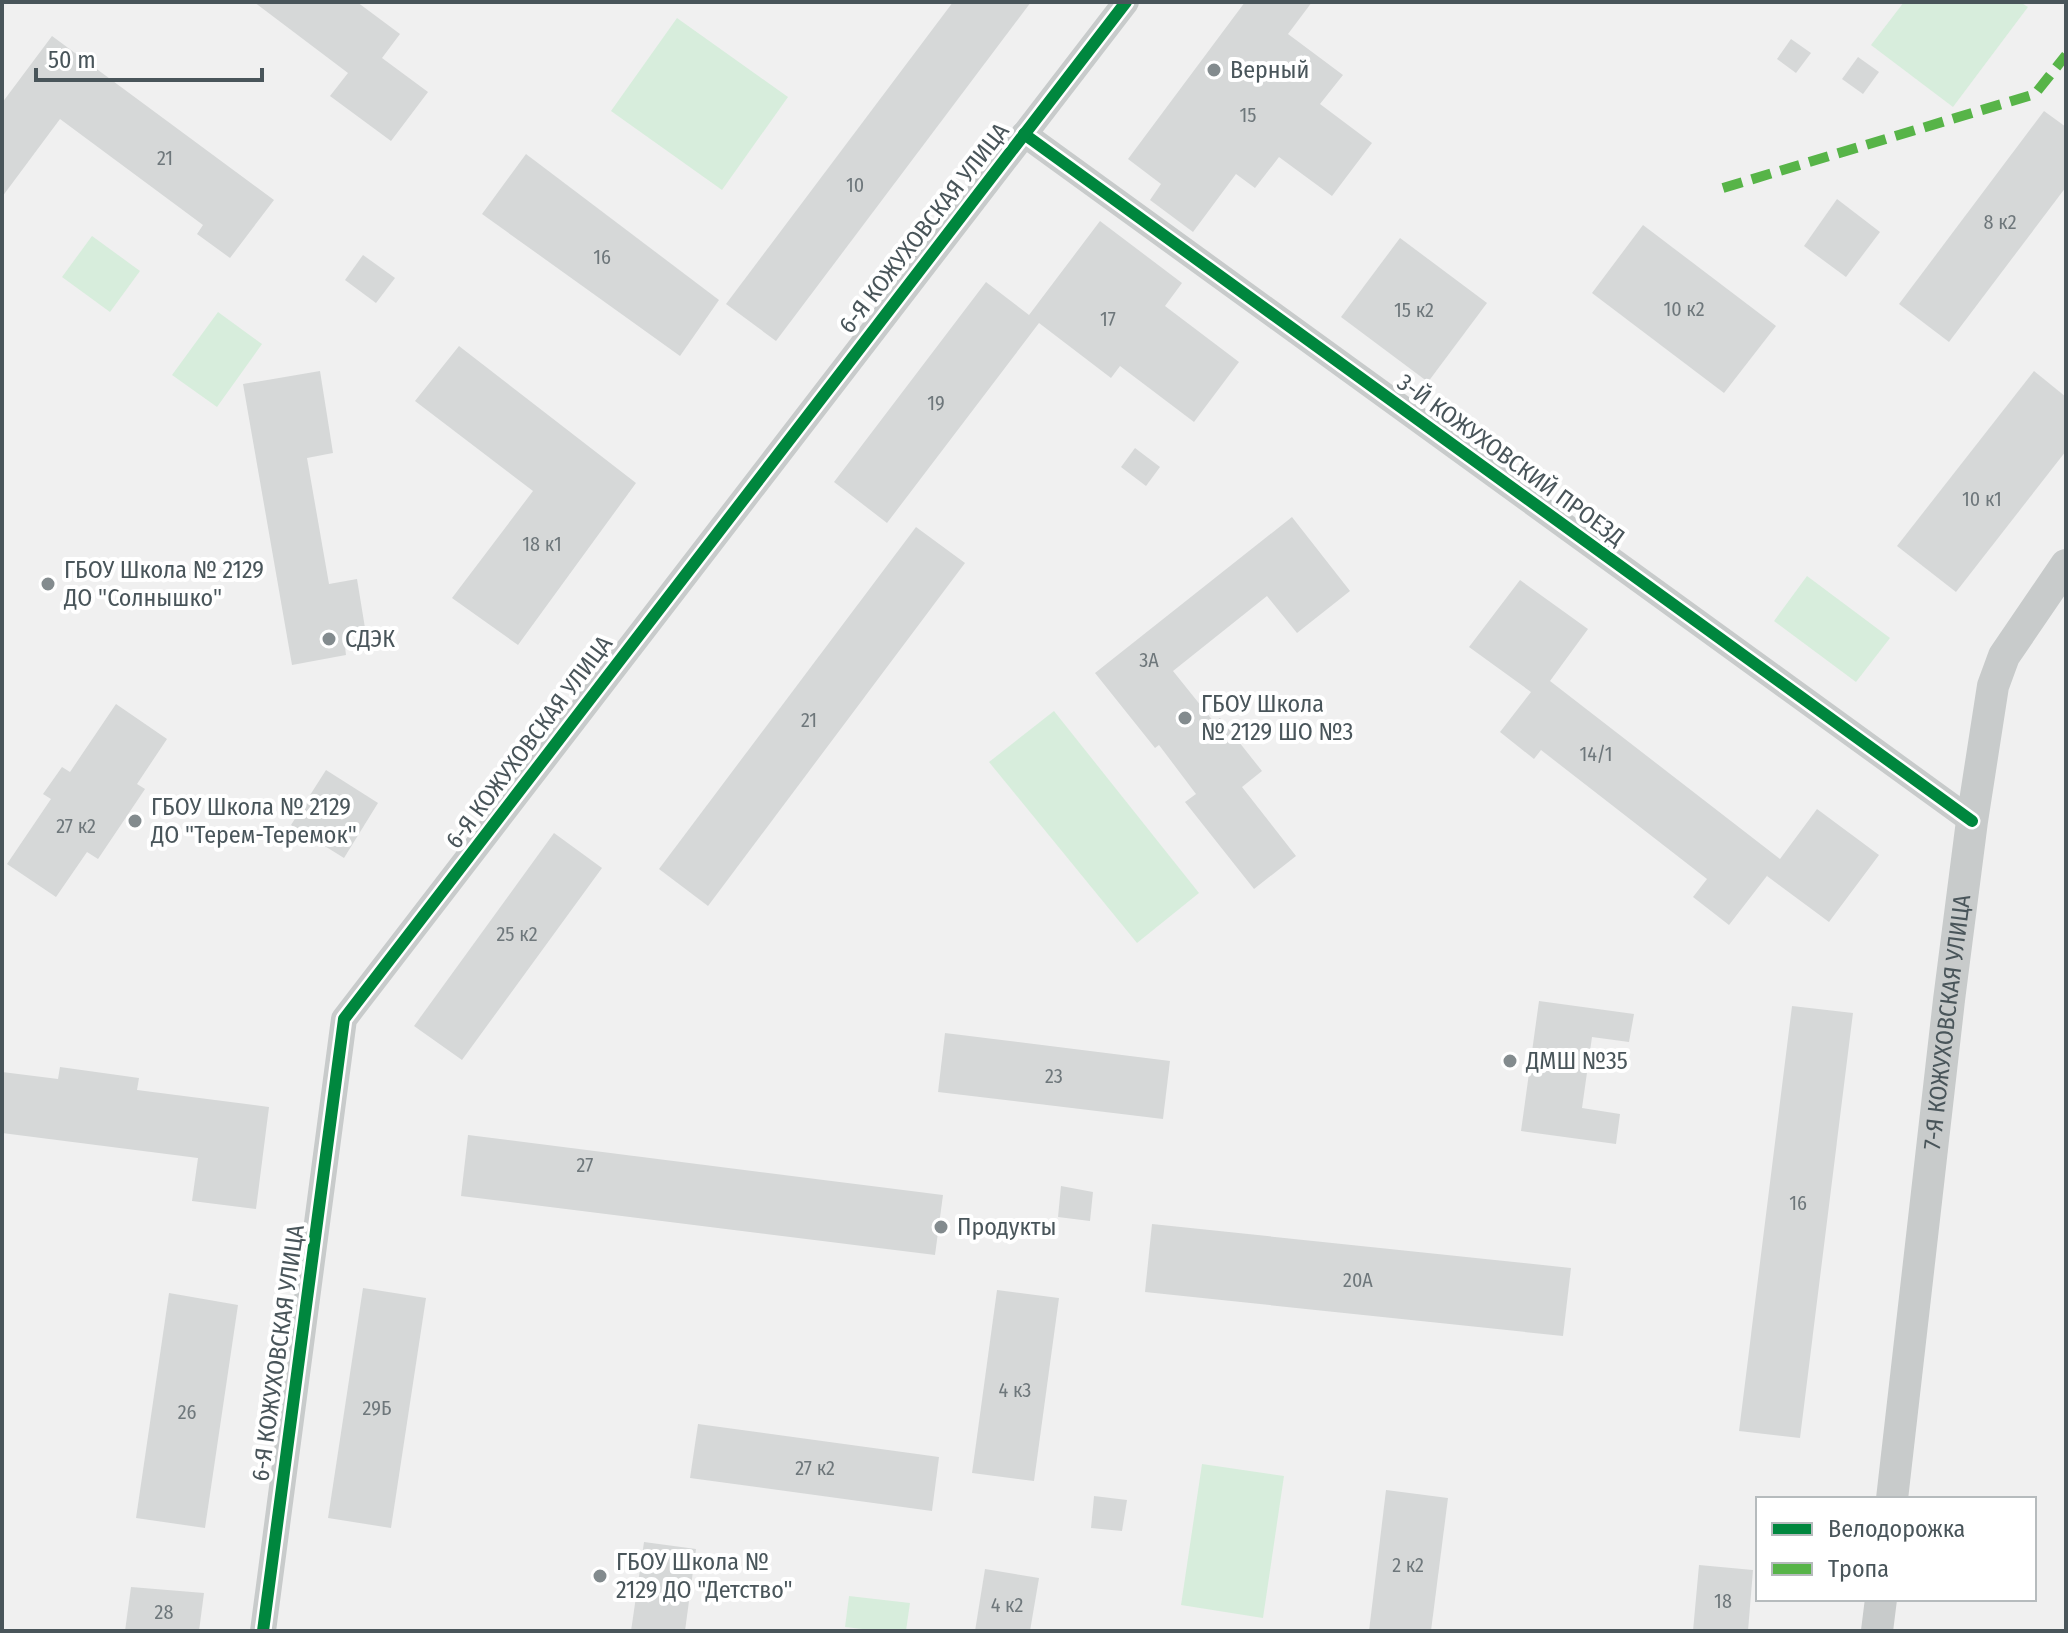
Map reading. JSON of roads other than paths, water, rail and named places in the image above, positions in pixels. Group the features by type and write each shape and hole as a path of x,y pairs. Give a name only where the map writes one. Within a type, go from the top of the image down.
{"street":[{"name":"6-Я КОЖУХОВСКАЯ УЛИЦА","path":"263,1631 344,1019 1126,2"},
{"name":"3-Й КОЖУХОВСКИЙ ПРОЕЗД","path":"1024,134 1972,821"},
{"name":"7-Я КОЖУХОВСКАЯ УЛИЦА","path":"1892,1497 1923,1209 1972,821 1993,686 2004,656 2066,565"},
{"path":"1877,1631 1881,1601"}],"place":[{"name":"Верный","path":"1214,70"},
{"name":"ГБОУ Школа № 2129 ДО \"Солнышко\"","path":"48,584"},
{"name":"СДЭК","path":"329,639"},
{"name":"ГБОУ Школа № 2129 ШО №3","path":"1185,718"},
{"name":"ГБОУ Школа № 2129 ДО \"Терем-Теремок\"","path":"135,821"},
{"name":"ДМШ №35","path":"1510,1061"},
{"name":"Продукты","path":"941,1227"},
{"name":"ГБОУ Школа № 2129 ДО \"Детство\"","path":"600,1576"}]}
